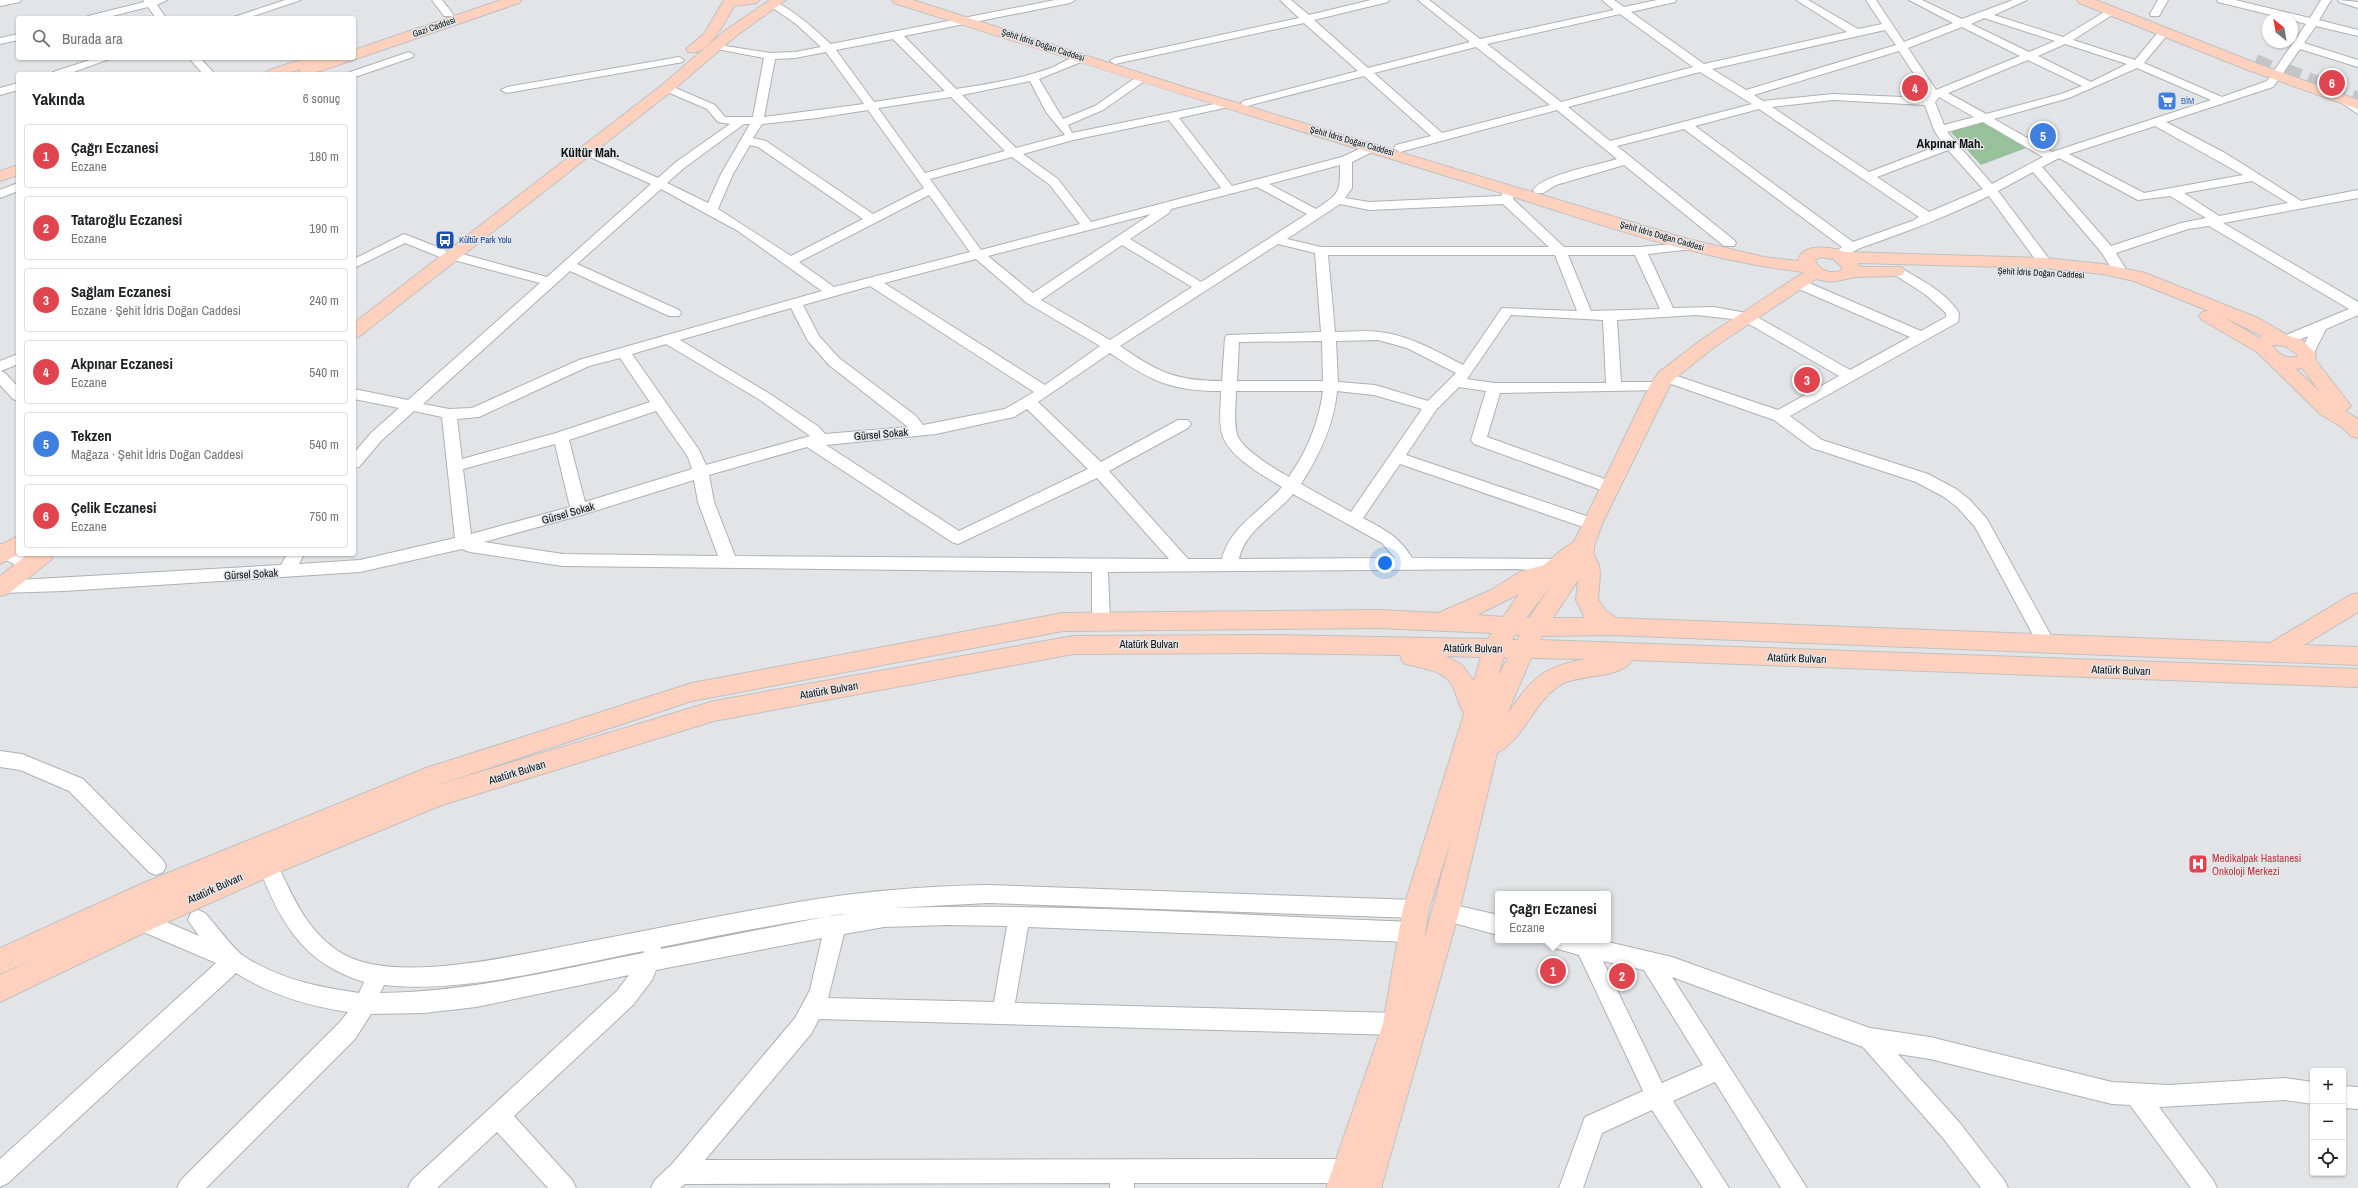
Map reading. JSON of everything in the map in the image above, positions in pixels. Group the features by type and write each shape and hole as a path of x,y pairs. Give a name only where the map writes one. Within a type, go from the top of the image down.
{"main road":[{"name":"Gazi Caddesi","path":"356,45 491,0"},
{"name":"Gazi Caddesi","path":"356,54 514,0"},
{"path":"356,330 558,163 679,60 709,37 728,2 752,0 752,20"},
{"name":"Şehit İdris Doğan Caddesi","path":"899,0 1142,78 1372,147 1508,195 1693,245 1764,262 1811,265"},
{"name":"Şehit İdris Doğan Caddesi","path":"922,0 983,18 1247,103 1539,190 1811,265 1835,277 1851,272 2045,272 2085,275 2127,283 2179,300 2268,352 2327,409 2354,427"},
{"path":"2084,0 2113,4 2155,14 2280,71 2354,101"},
{"path":"2097,0 2256,61 2113,4"},
{"path":"356,317 448,254 586,152 667,88 716,46 777,2"},
{"path":"2113,4 2164,32 2280,71"},
{"path":"278,72 313,60"},
{"path":"304,72 339,60"},
{"path":"0,163 16,158"},
{"path":"0,176 16,171"},
{"name":"Şehit İdris Doğan Caddesi","path":"1811,265 1820,252 2045,263 2087,266 2121,273 2162,285 2252,322 2284,340 2299,346 2354,427"},
{"path":"1844,253 1851,265 1851,272"},
{"path":"1366,1188 1446,912 1485,748 1496,709 1523,649 1586,542 1610,487 1661,382 1707,344 1797,283 1811,265"},
{"path":"2284,340 2267,340 2263,345 2268,352 2292,363 2306,357"},
{"path":"1344,1179 1397,1024 1414,920 1495,648 1507,626 1555,568 1571,552 1586,542"},
{"path":"1586,542 1590,569 1586,594 1587,601 1595,614 1612,626"},
{"path":"3,567 37,559"},
{"path":"1440,622 1497,597 1528,578 1555,568"},
{"path":"2274,652 2358,601"},
{"name":"Atatürk Bulvarı","path":"0,961 150,892 435,775 692,692 1064,622 1379,619 1507,626 1612,626 2358,656"},
{"name":"Atatürk Bulvarı","path":"0,990 141,921 268,865 437,796 714,711 1074,645 1388,646 1632,651 2358,678"},
{"path":"1388,646 1402,655 1437,661 1454,672 1464,686 1468,700 1476,713"},
{"path":"1485,748 1498,741 1508,732 1538,690 1552,679 1572,670 1617,662 1632,651"}],"street":[{"path":"0,3 16,0"},
{"path":"99,16 149,1 162,0"},
{"path":"243,16 296,0"},
{"path":"438,0 448,14"},
{"path":"716,46 770,56 795,55 1070,0"},
{"path":"1285,0 1439,137"},
{"path":"1115,61 1307,19 1384,0"},
{"path":"1423,0 1558,105 1729,243"},
{"path":"1607,0 1702,68 1745,94 1928,217"},
{"path":"1247,103 1368,73 1478,43 1670,0"},
{"path":"1801,0 1856,33"},
{"path":"1871,0 1935,97 1940,130 1950,145 1991,190 2045,263"},
{"path":"1914,0 1963,23 2028,57 2091,86"},
{"path":"1745,94 1901,47 2022,0"},
{"path":"2155,14 2163,0"},
{"path":"2222,0 2358,33"},
{"path":"1685,124 1844,253 1917,224 1928,217 1954,208 2056,155 2155,121 2269,85 2274,81 2300,45 2326,0"},
{"path":"2343,0 2358,5"},
{"path":"149,1 160,16"},
{"path":"777,2 829,48 924,177 978,254 1032,300 1110,346 1148,372 1166,380 1200,386 1331,386 1374,390 1431,407"},
{"path":"1935,97 2064,41 2113,4"},
{"path":"1984,15 2137,64 2222,101"},
{"path":"1400,148 1702,68 1887,26"},
{"path":"1940,130 1986,118 2091,86 2137,64 2164,32"},
{"path":"894,34 1014,153 1054,182 1088,226"},
{"path":"0,41 16,37"},
{"path":"2300,45 2358,64"},
{"path":"356,73 409,55"},
{"path":"711,210 727,174 758,120 770,56"},
{"path":"667,88 711,107 722,120 758,120 812,116 1033,77 1058,71 1082,58"},
{"path":"63,72 101,60"},
{"path":"196,60 207,72"},
{"path":"507,90 679,60"},
{"path":"1033,77 1052,112 1071,137"},
{"path":"1061,124 1099,108 1142,78"},
{"path":"0,92 16,87"},
{"path":"1608,145 1761,105 1833,97 1935,97 1986,118 2056,155 2142,197 2254,177"},
{"path":"2354,101 2358,111"},
{"path":"924,177 1071,137 1229,104"},
{"path":"1172,116 1228,189"},
{"path":"356,461 376,437 570,266 680,165 741,121"},
{"path":"2155,121 2221,156 2299,205"},
{"path":"746,140 762,144 872,219"},
{"path":"1868,176 1950,145"},
{"path":"356,394 449,414 474,413 584,364 623,352 832,292 1228,189 1346,160 1372,147"},
{"path":"586,152 660,184 711,210 761,240 832,292"},
{"path":"1346,160 1346,188 1338,200 1355,205 1369,206 1508,195 1559,250 1586,315"},
{"path":"1539,190 1552,182 1627,160"},
{"path":"2035,167 2108,251 2121,273"},
{"path":"1258,182 1270,190 1317,214"},
{"path":"0,194 16,189"},
{"path":"790,261 932,189"},
{"path":"2173,192 2214,221 2358,309"},
{"path":"2108,251 2186,226 2358,194"},
{"name":"Gürsel Sokak","path":"3,567 285,572 360,566 464,542 700,474 761,453 815,440 936,429 1008,413 1045,392 1110,346 1338,200"},
{"path":"1032,300 1175,204"},
{"path":"356,263 404,238 448,254 551,282"},
{"path":"1122,240 1201,288"},
{"path":"1276,240 1321,251 1640,251 1693,245"},
{"path":"1229,564 1230,555 1237,541 1291,486 1314,445 1323,425 1331,386 1329,337 1321,251"},
{"path":"1640,251 1669,314"},
{"path":"570,266 674,313"},
{"path":"1779,416 1953,319 1954,315 1952,308 1896,271"},
{"path":"873,282 1045,392"},
{"path":"1797,283 1922,336"},
{"path":"795,302 806,327 823,350 848,372 911,420 919,430"},
{"path":"2284,340 2358,309"},
{"path":"1354,520 1395,457 1431,407 1460,377 1507,311 1610,316 1721,311 1747,317 1849,376"},
{"path":"1610,316 1614,386"},
{"path":"2306,357 2320,326"},
{"path":"1408,563 1398,548 1388,539 1291,486 1243,453 1234,443 1230,432 1232,338 1392,338 1418,347 1460,377 1494,388 1614,386 1661,382 1779,416 1817,444 1922,478 1944,489 1963,503 1981,523 2046,643"},
{"path":"667,339 760,393 814,431 815,440 958,538"},
{"path":"623,352 658,405 694,454 706,502 729,562"},
{"path":"0,367 16,360"},
{"path":"0,376 16,394"},
{"path":"1494,388 1479,440 1610,487"},
{"path":"1029,402 1099,470 1184,565"},
{"path":"455,466 561,437 658,405"},
{"path":"449,414 464,542 470,546 563,560 1100,565 1515,563 1555,568"},
{"path":"958,538 1099,470 1183,424"},
{"path":"561,437 579,510"},
{"path":"1395,457 1586,542"},
{"path":"958,538 960,564"},
{"path":"285,572 295,556"},
{"path":"3,567 37,559"},
{"path":"1100,565 1101,621"},
{"path":"0,759 22,762 76,785 131,843 156,866"},
{"path":"268,865 279,895 306,938 325,955 348,967 378,975 412,978 534,961 818,908 925,895 988,894 1414,920"},
{"path":"1446,912 1495,924"},
{"path":"1003,1013 1019,916"},
{"path":"141,921 234,961 263,978 289,989 318,997 365,1004 424,1003 476,997 835,925 884,918 1019,916 1414,920"},
{"path":"198,920 234,961"},
{"path":"663,1188 680,1172 803,1026 815,1008 821,994 835,925"},
{"path":"420,1188 625,998 636,985 650,961 659,938"},
{"path":"1570,943 1672,967 1870,1040 1930,1048 2112,1093 2168,1096 2285,1089 2310,1093"},
{"path":"1586,947 1657,1097 1716,1188"},
{"path":"0,1175 234,961"},
{"path":"1651,963 1795,1188"},
{"path":"189,1188 347,1031 365,1004 378,975"},
{"path":"815,1008 1397,1024"},
{"path":"1870,1040 1951,1130 1996,1188"},
{"path":"1570,1188 1593,1125 1719,1069"},
{"path":"2136,1094 2205,1188"},
{"path":"2346,1097 2358,1098"},
{"path":"498,1115 564,1188"},
{"path":"680,1172 1121,1179 1344,1179"}],"green space":[{"path":"1982,122 2026,148 1981,165 1950,131"}],"tunnel":[{"path":"2255,62 2298,80"},
{"path":"2285,71 2358,100"}],"place":[{"name":"Çelik Eczanesi","path":"2332,83"},
{"name":"Akpınar Eczanesi","path":"1915,88"},
{"name":"BİM","path":"2167,101"},
{"name":"Tekzen","path":"2043,136"},
{"name":"Kültür Park Yolu","path":"445,240"},
{"name":"Sağlam Eczanesi","path":"1807,380"},
{"name":"Medikalpak Hastanesi Onkoloji Merkezi","path":"2198,864"},
{"name":"Çağrı Eczanesi","path":"1553,971"},
{"name":"Tataroğlu Eczanesi","path":"1622,976"}],"district":[{"name":"Akpınar Mah.","path":"1950,143"},
{"name":"Kültür Mah.","path":"590,152"}]}
